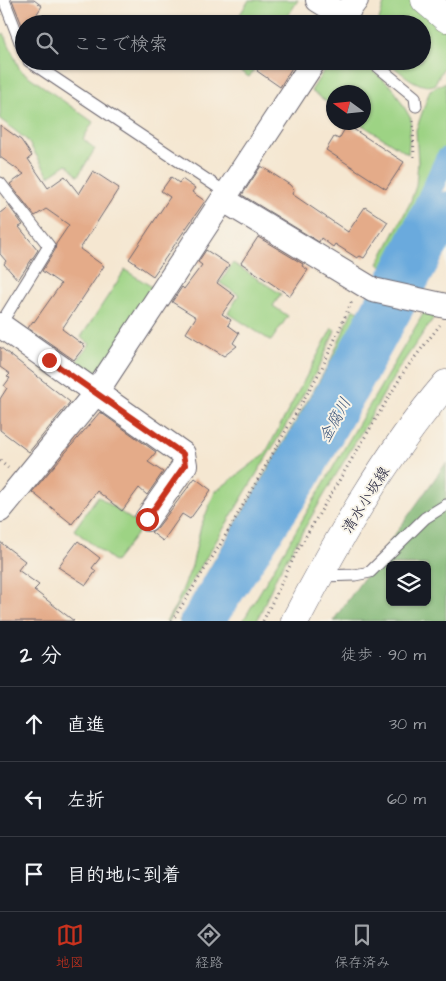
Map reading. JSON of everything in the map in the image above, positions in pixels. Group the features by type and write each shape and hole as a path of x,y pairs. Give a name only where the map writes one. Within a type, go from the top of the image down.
{"main road":[{"path":"425,0 446,18"},
{"name":"清水小坂線","path":"295,621 319,576 388,463 425,409 446,384"}],"street":[{"path":"318,0 346,13"},
{"path":"0,510 96,394 308,70"},
{"path":"226,197 367,286 446,306"},
{"path":"0,325 183,454 185,465 147,519"}],"lane":[{"path":"4,0 15,29"},
{"path":"42,70 226,197"},
{"path":"382,70 415,96 416,106"},
{"path":"0,183 48,246 0,325"},
{"path":"319,576 355,575 370,572 425,518 446,505"}],"path":[{"path":"414,160 413,120 416,106"},
{"path":"172,621 220,545 367,286"},
{"path":"263,621 297,551 405,370 446,317"}],"green space":[{"path":"249,0 298,0 289,15 240,15"},
{"path":"385,0 412,0 430,15 381,15"},
{"path":"431,16 446,29 446,67 444,67 434,85 428,86 421,85 397,70 431,70"},
{"path":"4,33 15,58 15,70 20,70 93,122 83,139 95,149 78,176 67,164 49,176 27,140 0,119 0,36"},
{"path":"238,70 254,70 249,77"},
{"path":"324,70 372,70 393,88 411,119 408,154 370,130 371,85 326,85 326,101 311,91"},
{"path":"446,82 446,144 417,212 387,268 378,264 410,203 416,186 418,162 416,130 430,90"},
{"path":"233,263 281,294 273,306 288,316 271,341 228,313 239,295 220,283"},
{"path":"125,270 157,290 97,379 72,367 90,344 81,337"},
{"path":"353,309 364,312 187,621 179,621 329,364"},
{"path":"426,309 439,310 399,368 277,575 257,621 243,621"},
{"path":"332,328 335,330 321,363 289,420 168,621 166,621 176,605 192,566 201,526 215,492 265,454"},
{"path":"446,463 446,621 333,621"},
{"path":"98,496 142,527 115,562 74,530"}],"building":[{"path":"12,0 34,0 42,6 36,15 18,15"},
{"path":"258,70 290,70 280,87"},
{"path":"0,125 21,140 32,156 28,159 48,188 65,176 79,194 93,171 119,188 80,249 104,266 62,329 85,346 74,360 28,328 61,284 42,271 55,250 56,244 69,225 46,209 35,216 10,184 24,174 0,157"},
{"path":"344,130 355,130 404,162 386,189 326,150 334,137 339,139"},
{"path":"261,166 290,185 294,190 292,194 348,232 365,207 388,222 364,258 360,256 357,258 335,244 333,247 321,238 319,242 242,195"},
{"path":"171,177 179,183 182,179 195,188 192,192 205,201 153,276 129,259 170,197 161,191"},
{"path":"9,206 23,225 19,227 38,250 18,280 4,264 6,261 0,254 0,213"},
{"path":"258,237 303,264 302,266 308,270 290,296 241,263"},
{"path":"206,250 229,265 217,283 235,296 222,314 231,320 228,325 239,333 233,343 237,346 224,356 186,333 196,317 172,302 182,287 184,289 202,265 198,262"},
{"path":"0,347 70,402 29,452 0,430 0,399 7,388 4,386 10,378 7,377 10,374 0,367"},
{"path":"100,412 156,452 148,462 163,472 147,495 139,488 122,511 97,491 72,524 32,492"},
{"path":"195,478 211,490 190,519 182,514 163,541 151,532 158,527"},
{"path":"78,541 100,558 92,568 96,571 86,585 58,567"},
{"path":"0,542 25,561 18,570 39,585 34,590 74,621 0,621"}],"waterway":[{"path":"190,621 325,393 388,277 446,158"},
{"name":"金腐川","path":"207,621 302,478 434,239 446,209"}],"route":[{"path":"49,360 183,454 185,465 147,519"}]}
